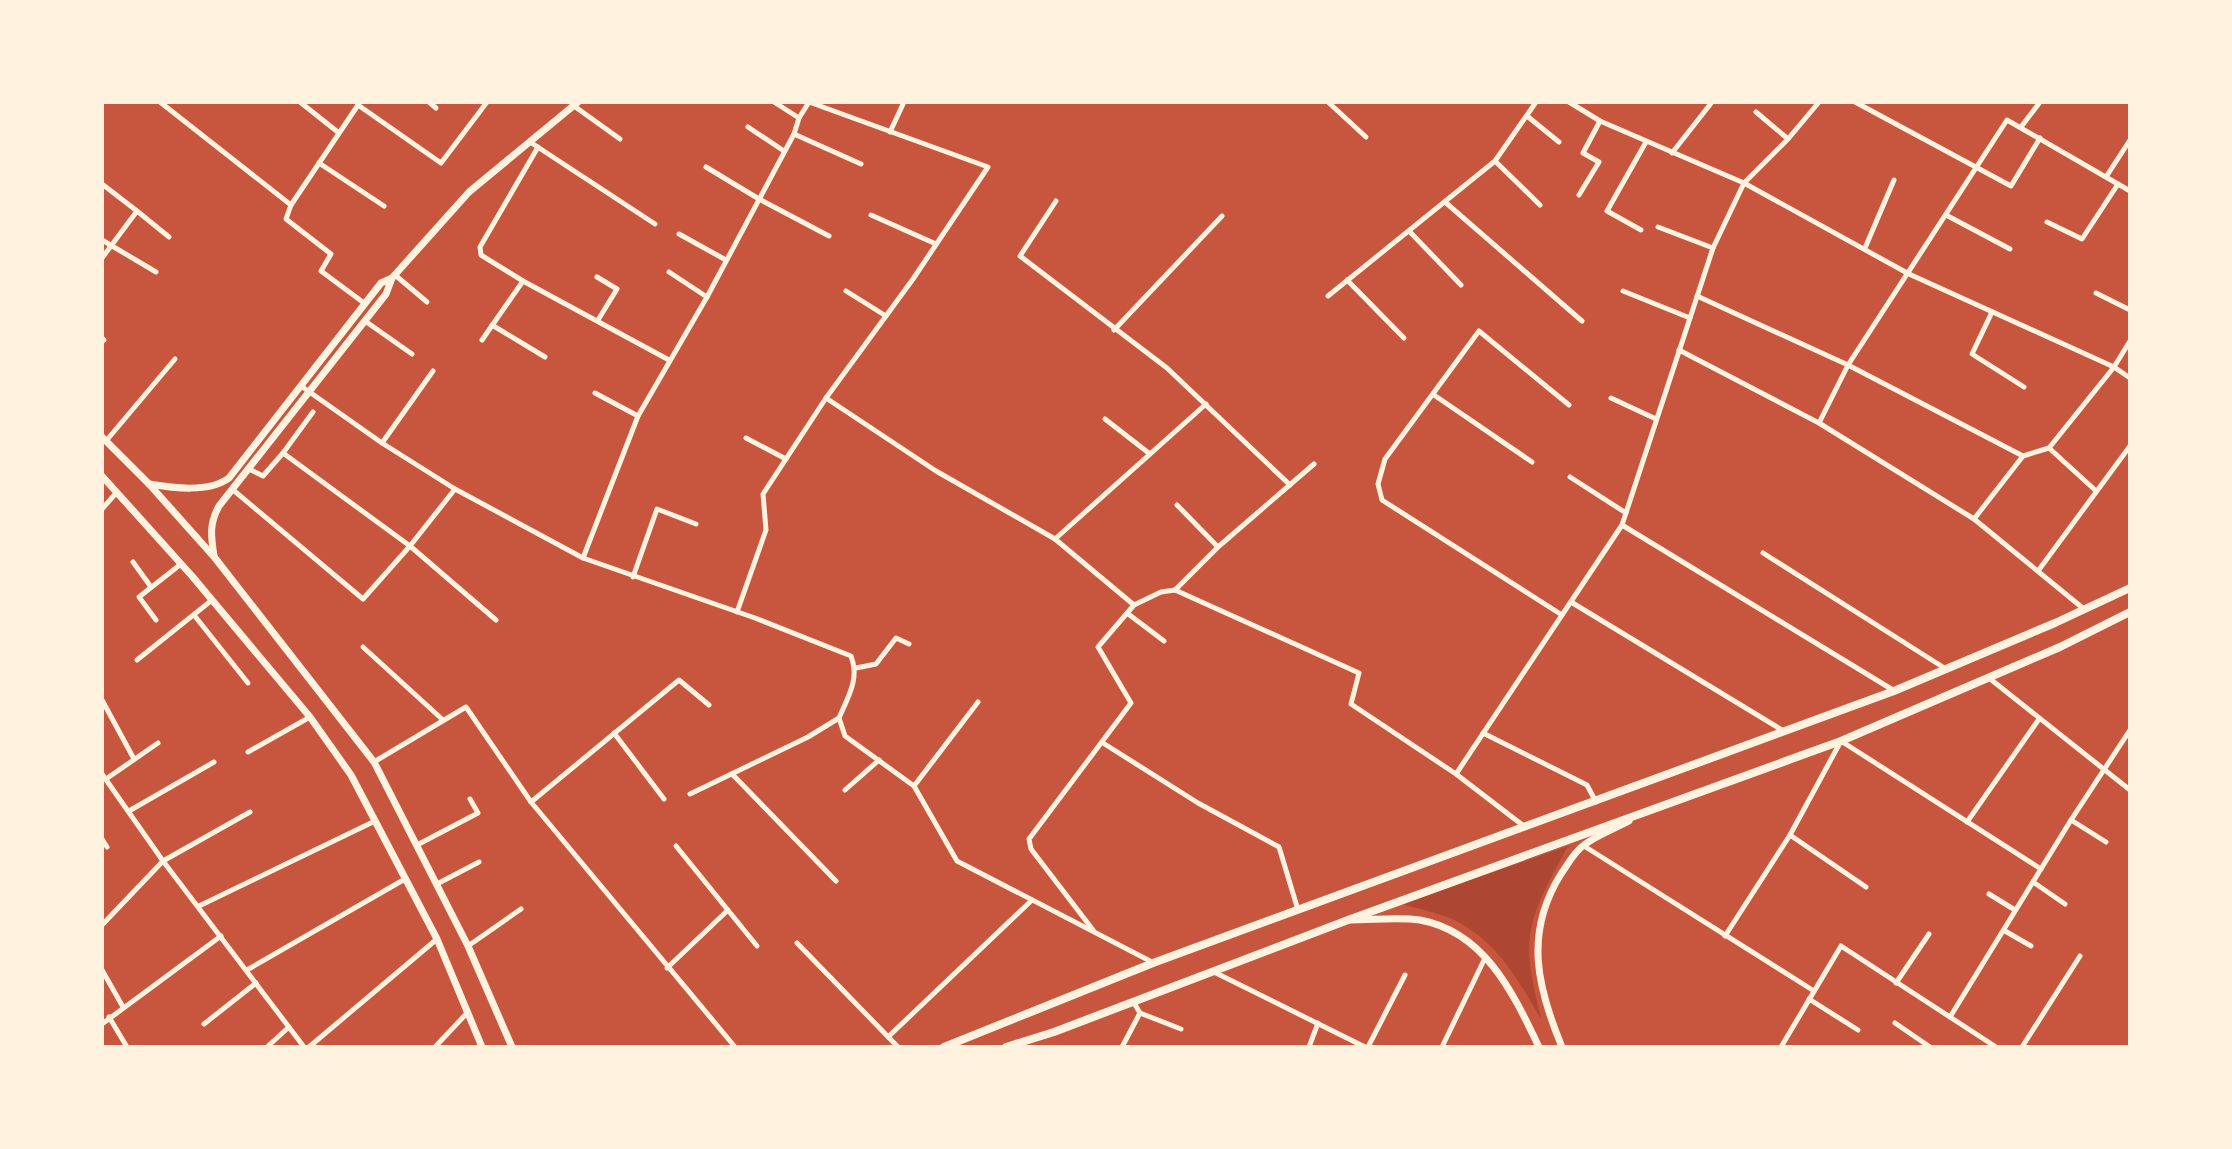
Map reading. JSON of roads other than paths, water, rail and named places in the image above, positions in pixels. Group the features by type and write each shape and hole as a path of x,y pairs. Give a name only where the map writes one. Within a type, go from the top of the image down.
{"main road":[{"path":"149,484 168,487 222,483 229,478 381,283 393,276 469,192 576,104"},
{"path":"215,558 211,519 386,294 393,276"},
{"path":"104,439 215,558 374,762 468,946 512,1047"},
{"path":"102,476 181,563 310,717 351,775 437,939 482,1047"},
{"path":"944,1047 1153,963 1894,691 2130,588"},
{"path":"1006,1047 1134,1003 1348,920 1841,741 2130,612"},
{"path":"1562,1047 1549,1015 1537,969 1538,926 1551,890 1583,846 1647,812"},
{"path":"1348,920 1418,920 1455,931 1506,981 1539,1047"}],"street":[{"path":"160,102 291,205"},
{"path":"300,102 339,133"},
{"path":"429,102 436,108"},
{"path":"364,303 321,271 331,254 286,219 291,205 359,104 441,163 487,102"},
{"path":"774,102 799,118"},
{"path":"583,558 638,416 707,297 809,102 988,167 826,398 763,494 766,530 737,612"},
{"path":"890,132 904,102"},
{"path":"1328,102 1366,137"},
{"path":"1328,296 1495,161 1536,102"},
{"path":"1569,102 1600,121 1744,183 1909,274 2114,367 2130,378"},
{"path":"1672,153 1712,102"},
{"path":"1855,102 2011,186 2040,138"},
{"path":"2021,127 2040,102"},
{"path":"1456,774 1622,525 1713,248 1744,183 1788,139 1818,103"},
{"path":"576,104 620,139"},
{"path":"1756,112 1788,139"},
{"path":"1527,116 1559,142"},
{"path":"1819,423 1848,365 2007,120 2130,191"},
{"path":"1579,195 1599,162 1583,153 1600,121"},
{"path":"748,127 784,151"},
{"path":"794,134 861,164"},
{"path":"2106,177 2130,140"},
{"path":"530,142 655,224"},
{"path":"1641,230 1607,211 1646,142"},
{"path":"538,147 480,247 481,255 669,360"},
{"path":"1495,161 1540,205"},
{"path":"319,163 384,206"},
{"path":"706,167 829,236"},
{"path":"1865,248 1894,180"},
{"path":"102,184 169,237"},
{"path":"2047,222 2082,239 2118,184"},
{"path":"1056,201 1020,256 1167,368 1290,485"},
{"path":"1445,202 1582,321"},
{"path":"102,258 137,211"},
{"path":"871,215 936,244"},
{"path":"1946,215 2010,249"},
{"path":"1114,330 1222,216"},
{"path":"1658,227 1713,248"},
{"path":"1410,232 1461,285"},
{"path":"679,234 726,260"},
{"path":"102,240 156,272"},
{"path":"669,272 707,297"},
{"path":"393,276 427,302"},
{"path":"597,277 617,289 598,320"},
{"path":"1347,280 1404,338"},
{"path":"482,340 523,281"},
{"path":"846,291 886,316"},
{"path":"1623,291 1690,318"},
{"path":"2096,293 2130,310"},
{"path":"1697,295 1848,365 2023,456"},
{"path":"1992,312 1972,354 2024,387"},
{"path":"365,321 412,354"},
{"path":"492,325 545,357"},
{"path":"1562,615 1382,500 1378,484 1385,459 1479,331 1569,405"},
{"path":"1974,519 2023,456 2049,448 2114,367 2130,341"},
{"path":"1679,350 1819,423 1974,519 2084,609"},
{"path":"104,439 175,359"},
{"path":"382,443 433,371"},
{"path":"301,386 455,489 583,558 851,656 856,668 855,677 839,718 845,736 914,786 957,861 1153,963"},
{"path":"595,393 638,416"},
{"path":"1434,395 1532,462"},
{"path":"826,398 936,471 1055,539 1134,605"},
{"path":"1611,398 1656,419"},
{"path":"1055,539 1206,404"},
{"path":"249,469 263,476 313,412"},
{"path":"1105,419 1150,454"},
{"path":"746,438 786,459"},
{"path":"2037,571 2130,446"},
{"path":"2049,448 2095,490"},
{"path":"283,453 410,546 496,620"},
{"path":"1175,590 1218,547 1314,464"},
{"path":"1570,477 1626,513"},
{"path":"232,489 363,599 455,489"},
{"path":"102,509 117,492"},
{"path":"1177,505 1218,547"},
{"path":"633,577 657,509 696,524"},
{"path":"1622,525 1894,691"},
{"path":"1763,553 1946,669"},
{"path":"133,562 151,587"},
{"path":"156,620 139,597 181,563"},
{"path":"1094,931 1031,849 1029,839 1131,703 1098,647 1134,605 1161,592 1175,590 1359,673 1351,704 1456,774 1526,827"},
{"path":"137,660 212,600"},
{"path":"1571,602 1784,732"},
{"path":"1127,613 1164,641"},
{"path":"194,615 248,683"},
{"path":"856,668 876,664 895,639 909,644"},
{"path":"363,647 443,720"},
{"path":"1988,678 2130,790"},
{"path":"531,802 679,680 709,705"},
{"path":"102,700 134,759"},
{"path":"914,786 978,702"},
{"path":"374,762 462,707 469,710 531,802 735,1047"},
{"path":"248,752 310,717"},
{"path":"690,794 839,718"},
{"path":"1967,822 2039,719"},
{"path":"1950,1017 2130,730"},
{"path":"614,733 664,799"},
{"path":"1483,733 1587,785 1596,802"},
{"path":"1725,936 1790,835 1841,741 2041,869"},
{"path":"158,743 104,776 163,861 307,1047 437,939"},
{"path":"1103,743 1198,803 1279,847 1298,910"},
{"path":"845,790 879,760"},
{"path":"129,811 214,762"},
{"path":"732,774 836,881"},
{"path":"417,845 478,813 470,799"},
{"path":"102,925 163,861 250,812"},
{"path":"2071,820 2106,842"},
{"path":"199,906 375,821"},
{"path":"1790,835 1866,887"},
{"path":"102,839 107,847"},
{"path":"676,846 757,946"},
{"path":"1583,846 1814,991"},
{"path":"437,884 479,862"},
{"path":"247,970 405,879"},
{"path":"2033,882 2065,904"},
{"path":"1989,894 2015,910"},
{"path":"888,1037 1032,900"},
{"path":"468,946 521,909"},
{"path":"667,968 728,910"},
{"path":"2005,931 2031,946"},
{"path":"1896,983 1929,934"},
{"path":"102,1024 221,936"},
{"path":"797,943 898,1047"},
{"path":"1781,1047 1841,946 1992,1046"},
{"path":"2022,1047 2080,956"},
{"path":"1442,1047 1485,958"},
{"path":"102,970 123,1007"},
{"path":"1213,972 1366,1047 1405,975"},
{"path":"204,1024 256,983"},
{"path":"1809,999 1858,1030"},
{"path":"1134,1003 1140,1013 1181,1029"},
{"path":"435,1047 467,1013"},
{"path":"1122,1047 1140,1013"},
{"path":"109,1017 127,1047"},
{"path":"1309,1047 1318,1023"},
{"path":"1895,1023 1930,1047"},
{"path":"267,1047 289,1027"}]}
